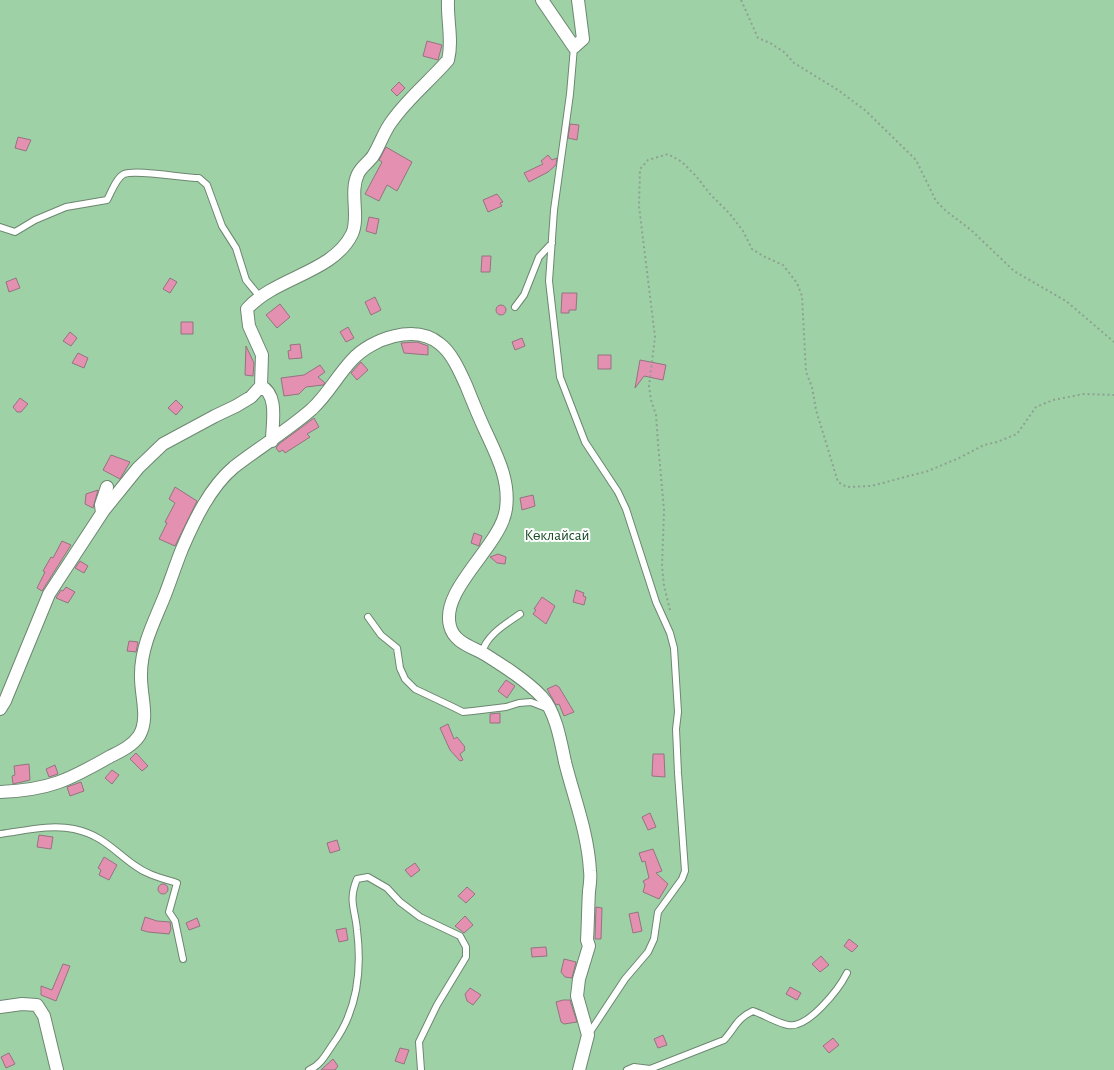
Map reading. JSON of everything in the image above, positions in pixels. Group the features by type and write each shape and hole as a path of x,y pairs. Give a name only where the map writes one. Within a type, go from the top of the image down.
{"street":[{"path":"0,709 5,701 49,594 102,513 138,468 163,444 251,398 261,386 262,355 249,326 247,309 260,297 328,260 352,234 355,221 354,187 358,173 373,157 391,122 448,60 450,51 447,14 448,0"},
{"path":"542,0 574,47 583,39 578,0"},
{"path":"0,792 24,791 62,782 129,746 139,735 143,723 144,710 141,675 142,663 152,626 183,547 201,510 219,483 233,468 272,441 316,405 354,358 366,348 382,339 412,335 427,337 441,344 463,378 499,459 506,481 506,512 494,538 455,594 449,618 450,626 458,640 510,671 545,700 561,741 582,818 591,875 587,940 589,946 578,979 576,996 588,1035 579,1070"},
{"path":"261,386 271,394 273,406 272,441"},
{"path":"102,513 101,505 107,487"},
{"path":"0,1007 22,1004 37,1005 44,1016 57,1070"}],"lane":[{"path":"574,47 570,94 555,203 549,280 560,377 585,442 618,492 626,509 656,602 670,633 674,648 678,712 678,773 685,871 682,879 658,912 654,939 648,952 625,979 588,1035"},
{"path":"0,227 15,232 35,220 66,207 107,200 118,180 124,174 146,173 178,178 199,178 207,185 222,226 236,248 246,280 260,297"},
{"path":"515,307 524,295 539,257 552,243"},
{"path":"482,653 484,646 490,637 520,614"},
{"path":"368,617 381,635 397,648 400,668 405,679 415,689 463,712 506,707 531,702 549,709"},
{"path":"0,834 51,828 74,829 99,838 114,847 134,865 152,876 176,883 169,912 175,921 183,960"},
{"path":"309,1070 317,1067 337,1039 349,1015 356,994 360,960 357,928 351,902 357,879 368,877 387,888 400,902 420,917 460,936 466,947 466,957 437,1005 419,1042 421,1070"},
{"path":"627,1070 634,1067 650,1069 724,1040 731,1033 736,1022 753,1011 789,1025 800,1024 828,1001 847,973"}],"path":[{"path":"741,0 758,38 770,43 784,52 794,63 838,90 882,126 916,160 936,201 946,211 971,230 1014,271 1066,301 1114,342"},
{"path":"670,633 671,616 664,586 662,566 664,510 656,416 651,400 649,386 655,337 638,198 640,169 648,160 668,154 682,162 730,214 743,231 752,248 762,256 782,264 797,283 802,296 806,372 812,387 816,410 838,482 847,487 871,486 904,479 959,458 984,444 1010,437 1017,434 1036,407 1053,400 1084,394 1114,395"}],"green space":[{"name":"Көклайсай","path":"0,0 1114,0 1114,1070 0,1070"}],"building":[{"path":"427,41 442,45 438,60 423,56"},
{"path":"399,82 405,88 397,96 391,90"},
{"path":"570,124 579,125 577,140 568,138"},
{"path":"18,137 31,140 26,151 15,148"},
{"path":"386,147 412,162 397,191 387,185 379,201 365,194 382,162 379,160"},
{"path":"548,155 552,160 557,158 556,165 548,172 529,182 524,173 543,164 541,161"},
{"path":"497,194 503,202 500,203 502,206 488,212 483,200"},
{"path":"369,217 379,219 376,234 366,231"},
{"path":"482,256 491,256 490,272 481,272"},
{"path":"16,278 20,288 9,292 6,282"},
{"path":"170,278 177,282 170,293 163,289"},
{"path":"562,293 577,293 576,310 569,310 569,313 561,313"},
{"path":"375,297 381,310 371,315 365,302"},
{"path":"280,304 290,317 277,328 266,315"},
{"path":"499,305 503,305 505,306 505,314 499,315 496,312 496,308"},
{"path":"181,322 193,322 193,334 181,334"},
{"path":"348,327 354,338 346,342 340,332"},
{"path":"70,332 77,338 71,346 63,341"},
{"path":"522,338 525,346 515,350 512,342"},
{"path":"417,342 428,346 428,355 404,353 401,343"},
{"path":"300,344 302,358 289,359 288,351 291,350 290,345"},
{"path":"246,346 254,363 253,376 245,375"},
{"path":"78,353 88,358 84,368 72,363"},
{"path":"598,355 611,355 611,369 598,369"},
{"path":"640,360 666,365 663,380 644,376 635,388"},
{"path":"361,362 368,370 357,380 351,373"},
{"path":"320,365 325,372 318,377 325,383 323,385 306,387 299,394 284,396 281,378 304,375"},
{"path":"20,398 28,404 21,412 17,412 13,407"},
{"path":"176,400 183,407 176,415 168,408"},
{"path":"314,418 319,427 307,434 310,437 285,453 283,450 279,452 276,448 279,444"},
{"path":"111,455 130,462 120,479 103,470"},
{"path":"175,487 197,501 175,546 159,539 167,523 165,522 175,503 169,499"},
{"path":"98,490 93,508 85,504 86,494"},
{"path":"533,495 535,506 522,510 520,498"},
{"path":"474,533 482,536 479,546 471,543"},
{"path":"62,541 71,545 42,591 37,588 45,572 43,571 51,557 53,558"},
{"path":"498,554 506,557 505,564 497,563 490,557"},
{"path":"80,561 88,566 84,573 75,568"},
{"path":"66,587 75,592 68,603 56,598 61,590 63,591"},
{"path":"576,590 584,593 583,596 586,597 584,605 573,602"},
{"path":"542,597 555,606 546,624 533,614 536,610 534,609"},
{"path":"129,641 138,642 136,652 127,651"},
{"path":"506,680 515,686 507,698 498,691"},
{"path":"556,685 559,687 574,712 564,716 559,704 556,705 547,689"},
{"path":"500,713 500,723 490,723 490,714"},
{"path":"448,724 454,739 457,737 465,747 465,750 460,754 463,760 460,761 450,750 440,728"},
{"path":"136,753 148,766 142,771 130,759"},
{"path":"653,754 664,754 665,777 652,776"},
{"path":"29,764 30,780 13,784 12,776 15,775 14,766"},
{"path":"55,765 58,774 49,777 46,769"},
{"path":"112,770 119,775 112,784 105,778"},
{"path":"81,782 84,791 70,796 67,787"},
{"path":"650,813 656,827 648,830 642,817"},
{"path":"39,835 53,837 51,849 37,847"},
{"path":"337,840 340,850 330,853 327,843"},
{"path":"653,849 662,871 656,873 668,884 659,899 643,892 645,885 643,881 649,878 645,861 642,862 639,853"},
{"path":"104,857 117,865 109,880 99,875 101,870 98,868"},
{"path":"415,863 420,870 411,877 405,870"},
{"path":"161,884 165,884 167,885 167,893 161,894 158,891 158,887"},
{"path":"467,887 475,894 466,903 458,896"},
{"path":"596,907 602,908 601,939 595,939"},
{"path":"638,912 642,931 633,933 629,914"},
{"path":"465,916 473,925 464,933 455,926"},
{"path":"145,917 157,921 170,922 171,929 169,934 141,930"},
{"path":"197,918 200,926 189,930 186,923"},
{"path":"346,928 348,940 339,942 336,930"},
{"path":"849,939 858,946 852,952 844,946"},
{"path":"546,947 547,956 532,957 531,948"},
{"path":"821,956 829,965 820,972 812,964"},
{"path":"564,959 576,962 572,978 565,977 561,972"},
{"path":"63,964 70,966 56,1001 41,995 41,986 52,990"},
{"path":"790,987 801,993 797,1000 786,994"},
{"path":"470,988 481,995 473,1005 467,1001 465,994"},
{"path":"570,1000 577,1022 564,1024 561,1022 556,1002"},
{"path":"663,1035 667,1045 658,1048 654,1039"},
{"path":"833,1038 839,1045 829,1053 823,1046"},
{"path":"400,1048 409,1050 404,1064 395,1061"},
{"path":"9,1053 15,1064 6,1068 1,1057"},
{"path":"333,1059 338,1066 335,1070 321,1070"}]}
